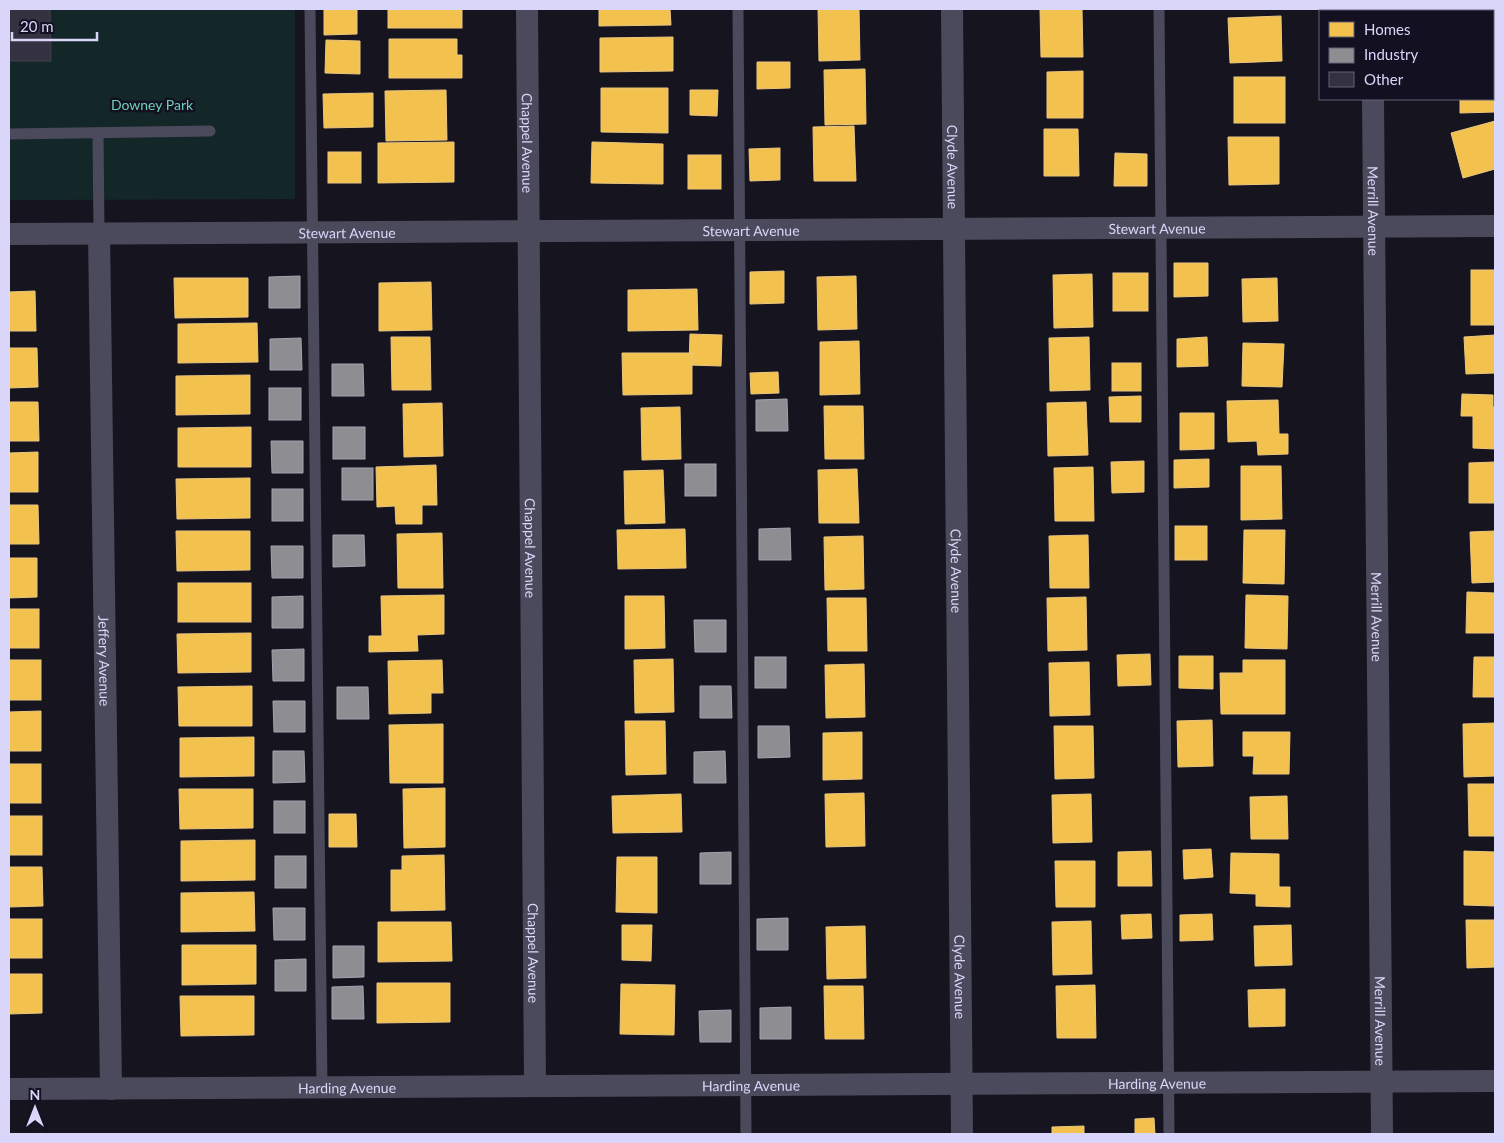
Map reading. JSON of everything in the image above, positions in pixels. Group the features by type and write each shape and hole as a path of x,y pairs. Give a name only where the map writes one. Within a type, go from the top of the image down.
{"street":[{"name":"Chappel Avenue","path":"527,9 535,1086"},
{"name":"Clyde Avenue","path":"952,9 962,1134"},
{"name":"Merrill Avenue","path":"1373,100 1382,1134"},
{"name":"Stewart Avenue","path":"9,234 1495,226"},
{"name":"Jeffery Avenue","path":"99,233 111,1089"},
{"name":"Harding Avenue","path":"9,1089 1495,1081"}],"lane":[{"path":"310,9 322,1088"},
{"path":"738,9 746,1134"},
{"path":"1159,9 1169,1134"},
{"path":"9,134 210,131"},
{"path":"98,133 99,233"}],"green space":[{"name":"Downey Park","path":"9,9 295,9 295,199 9,200"}],"building: Homes":[{"path":"324,9 357,9 357,34 324,35"},
{"path":"388,9 462,9 462,28 388,28"},
{"path":"599,9 670,9 671,25 599,26"},
{"path":"818,9 859,9 860,60 819,61"},
{"path":"1040,9 1082,9 1083,57 1041,57"},
{"path":"1495,10 1495,52 1494,52"},
{"path":"1281,16 1282,61 1230,63 1228,18"},
{"path":"673,37 673,71 600,72 600,38"},
{"path":"389,39 457,39 457,55 462,55 462,78 389,78"},
{"path":"326,40 360,41 360,74 325,73"},
{"path":"757,62 790,62 790,88 757,89"},
{"path":"1495,66 1495,112 1460,113 1460,100 1494,100"},
{"path":"865,69 866,124 825,125 824,70"},
{"path":"1083,71 1083,118 1047,118 1047,72"},
{"path":"1234,77 1285,77 1285,123 1234,123"},
{"path":"601,88 668,88 668,133 601,132"},
{"path":"446,90 447,140 386,141 385,91"},
{"path":"690,90 718,90 717,116 690,115"},
{"path":"373,93 373,127 324,128 323,94"},
{"path":"1495,121 1495,169 1463,178 1451,133"},
{"path":"854,126 856,181 814,181 813,127"},
{"path":"1044,129 1078,129 1079,176 1044,176"},
{"path":"1228,137 1279,137 1279,184 1229,185"},
{"path":"454,142 454,182 378,183 378,143"},
{"path":"592,142 663,144 663,184 591,183"},
{"path":"780,148 780,180 750,181 749,149"},
{"path":"328,152 361,152 361,183 328,183"},
{"path":"1115,153 1147,154 1147,186 1114,186"},
{"path":"688,155 721,155 721,189 688,189"},
{"path":"1174,263 1208,263 1208,296 1174,297"},
{"path":"1471,270 1495,270 1495,325 1471,325"},
{"path":"784,271 784,303 750,304 750,272"},
{"path":"1113,273 1148,273 1148,311 1113,311"},
{"path":"1092,274 1093,327 1054,328 1053,275"},
{"path":"856,276 857,329 818,330 817,277"},
{"path":"174,278 248,278 248,317 175,318"},
{"path":"1277,278 1278,321 1243,322 1242,279"},
{"path":"431,282 432,330 379,331 379,283"},
{"path":"697,289 698,330 628,331 628,290"},
{"path":"35,291 36,331 9,331 9,292"},
{"path":"257,323 258,362 178,363 178,324"},
{"path":"690,334 722,335 721,366 689,365"},
{"path":"1495,335 1495,373 1466,374 1464,337"},
{"path":"391,337 430,337 431,390 392,390"},
{"path":"1089,337 1090,390 1050,391 1049,338"},
{"path":"1207,337 1208,366 1177,367 1177,339"},
{"path":"859,341 860,394 820,395 820,342"},
{"path":"1243,343 1284,344 1282,387 1242,386"},
{"path":"9,348 37,348 38,387 9,388"},
{"path":"622,353 692,353 692,394 623,395"},
{"path":"1112,363 1141,363 1141,391 1112,391"},
{"path":"778,372 779,393 751,394 750,373"},
{"path":"250,375 250,414 176,415 176,376"},
{"path":"1462,394 1493,395 1493,407 1495,407 1495,449 1473,448 1473,416 1461,416"},
{"path":"1141,396 1141,422 1110,422 1109,397"},
{"path":"1278,400 1279,434 1288,434 1288,454 1258,455 1257,441 1228,442 1227,401"},
{"path":"9,402 38,402 39,441 9,441"},
{"path":"1086,402 1088,455 1048,456 1047,403"},
{"path":"442,403 443,456 404,457 403,404"},
{"path":"824,406 863,406 864,459 825,459"},
{"path":"680,407 681,459 642,460 641,408"},
{"path":"1180,413 1214,413 1214,449 1180,450"},
{"path":"251,427 251,467 178,467 178,428"},
{"path":"38,452 38,492 9,492 9,453"},
{"path":"1209,459 1209,487 1174,488 1174,460"},
{"path":"1144,461 1144,492 1112,493 1111,462"},
{"path":"1495,462 1495,503 1469,503 1469,463"},
{"path":"436,465 437,505 422,505 422,524 396,524 395,506 377,507 376,467"},
{"path":"1241,466 1281,466 1282,519 1241,520"},
{"path":"1093,467 1094,521 1055,521 1054,468"},
{"path":"857,469 859,523 819,523 818,470"},
{"path":"663,470 665,523 625,524 624,471"},
{"path":"250,478 250,518 177,519 176,479"},
{"path":"9,505 38,505 39,544 9,544"},
{"path":"1175,526 1207,526 1207,560 1175,560"},
{"path":"685,529 686,568 618,569 617,530"},
{"path":"1244,530 1285,530 1284,584 1243,583"},
{"path":"176,531 250,531 250,570 177,571"},
{"path":"1495,531 1495,582 1472,583 1470,532"},
{"path":"442,533 443,588 398,588 397,534"},
{"path":"1088,535 1089,588 1050,588 1049,536"},
{"path":"863,536 864,589 825,590 824,537"},
{"path":"9,558 37,558 37,597 9,598"},
{"path":"178,583 251,583 251,622 178,622"},
{"path":"1467,592 1495,593 1495,633 1466,633"},
{"path":"444,595 444,634 417,635 418,651 369,652 369,636 382,636 381,596"},
{"path":"1246,595 1288,596 1287,649 1245,648"},
{"path":"625,596 664,596 665,648 625,649"},
{"path":"1086,597 1087,650 1048,651 1047,598"},
{"path":"827,598 866,598 867,651 828,651"},
{"path":"9,609 39,609 39,648 9,648"},
{"path":"251,633 251,672 178,673 177,634"},
{"path":"1150,654 1151,685 1118,686 1117,655"},
{"path":"1179,656 1213,656 1213,689 1179,688"},
{"path":"1474,657 1495,657 1495,697 1473,697"},
{"path":"673,659 674,712 635,713 634,660"},
{"path":"9,660 41,660 41,700 9,700"},
{"path":"442,660 443,693 431,693 431,713 389,714 388,661"},
{"path":"1243,660 1285,660 1285,714 1221,714 1220,673 1243,673"},
{"path":"1089,662 1090,715 1050,716 1049,663"},
{"path":"864,664 865,717 826,718 825,665"},
{"path":"252,686 252,726 179,726 178,687"},
{"path":"41,711 41,751 9,751 9,712"},
{"path":"1212,720 1213,766 1178,767 1177,721"},
{"path":"625,721 665,721 666,774 626,775"},
{"path":"1495,723 1495,776 1464,777 1463,724"},
{"path":"443,724 443,783 390,783 389,725"},
{"path":"1054,726 1093,726 1094,778 1055,779"},
{"path":"862,732 862,779 823,780 823,733"},
{"path":"1243,732 1290,732 1289,774 1253,774 1254,756 1243,756"},
{"path":"254,737 254,776 180,777 180,738"},
{"path":"9,764 41,764 41,803 9,803"},
{"path":"1468,784 1495,784 1495,836 1469,836"},
{"path":"445,788 445,847 404,848 403,789"},
{"path":"179,789 253,789 253,828 180,829"},
{"path":"864,793 865,846 826,847 825,794"},
{"path":"681,794 682,832 613,833 612,796"},
{"path":"1091,794 1092,842 1053,843 1052,795"},
{"path":"1287,796 1288,839 1251,839 1250,797"},
{"path":"329,814 356,814 357,847 329,847"},
{"path":"9,816 42,816 42,855 9,855"},
{"path":"255,840 255,880 181,881 181,841"},
{"path":"1211,849 1213,877 1184,879 1183,850"},
{"path":"1151,851 1152,886 1118,886 1118,852"},
{"path":"1464,851 1495,852 1495,906 1464,905"},
{"path":"1231,853 1279,854 1279,887 1290,887 1290,907 1256,906 1256,894 1230,893"},
{"path":"444,855 445,910 391,911 391,870 402,870 402,856"},
{"path":"617,857 657,857 657,913 616,912"},
{"path":"1055,861 1095,861 1095,907 1056,907"},
{"path":"9,867 42,867 43,906 9,907"},
{"path":"254,892 255,931 181,932 181,893"},
{"path":"1151,914 1152,938 1122,939 1121,915"},
{"path":"1212,914 1213,940 1180,941 1180,915"},
{"path":"9,919 42,919 42,958 9,958"},
{"path":"1466,920 1495,920 1495,967 1467,968"},
{"path":"1091,921 1092,974 1053,975 1052,922"},
{"path":"378,922 451,922 452,961 378,962"},
{"path":"622,925 652,925 651,961 622,960"},
{"path":"1291,925 1292,965 1255,966 1254,926"},
{"path":"865,926 866,978 827,979 826,927"},
{"path":"182,945 256,945 256,984 182,985"},
{"path":"9,974 42,974 42,1013 9,1014"},
{"path":"377,983 450,983 450,1022 377,1023"},
{"path":"621,984 675,985 674,1035 620,1034"},
{"path":"1095,985 1096,1038 1057,1038 1056,986"},
{"path":"824,986 863,986 864,1039 825,1039"},
{"path":"1285,989 1285,1026 1249,1027 1248,990"},
{"path":"180,996 254,996 254,1035 181,1036"},
{"path":"1154,1118 1155,1134 1135,1134 1135,1119"},
{"path":"1084,1126 1084,1134 1052,1134 1052,1127"}],"building: Industry":[{"path":"300,276 300,308 269,308 269,277"},
{"path":"301,338 302,370 270,370 270,339"},
{"path":"332,364 363,364 364,396 332,396"},
{"path":"269,388 301,388 301,420 269,420"},
{"path":"787,399 788,431 756,431 756,400"},
{"path":"333,427 365,427 365,459 333,459"},
{"path":"271,441 303,441 303,473 272,473"},
{"path":"685,464 716,464 716,496 685,496"},
{"path":"342,468 373,468 373,500 342,500"},
{"path":"272,489 303,489 303,521 272,521"},
{"path":"790,528 791,560 759,560 759,529"},
{"path":"333,535 364,535 365,566 333,567"},
{"path":"271,546 303,546 303,578 272,578"},
{"path":"303,596 303,628 272,628 272,597"},
{"path":"694,620 726,620 726,652 695,652"},
{"path":"304,649 304,681 273,681 272,650"},
{"path":"755,657 786,657 786,688 755,688"},
{"path":"700,686 731,686 732,718 700,718"},
{"path":"337,687 368,687 369,719 337,719"},
{"path":"273,701 305,701 305,732 274,732"},
{"path":"758,726 789,726 790,757 758,758"},
{"path":"273,751 304,751 305,782 273,783"},
{"path":"725,751 726,783 694,783 694,752"},
{"path":"274,801 305,801 305,833 274,833"},
{"path":"731,852 731,884 700,884 700,853"},
{"path":"275,856 306,856 306,888 275,888"},
{"path":"273,908 305,908 305,940 274,940"},
{"path":"788,918 788,950 757,950 757,919"},
{"path":"333,946 364,946 364,977 333,978"},
{"path":"306,959 306,991 275,991 275,960"},
{"path":"363,986 364,1019 332,1019 332,987"},
{"path":"791,1007 791,1039 760,1039 760,1008"},
{"path":"731,1010 731,1042 700,1042 699,1011"}],"building: Other":[{"path":"9,9 50,9 51,61 9,61"}]}
